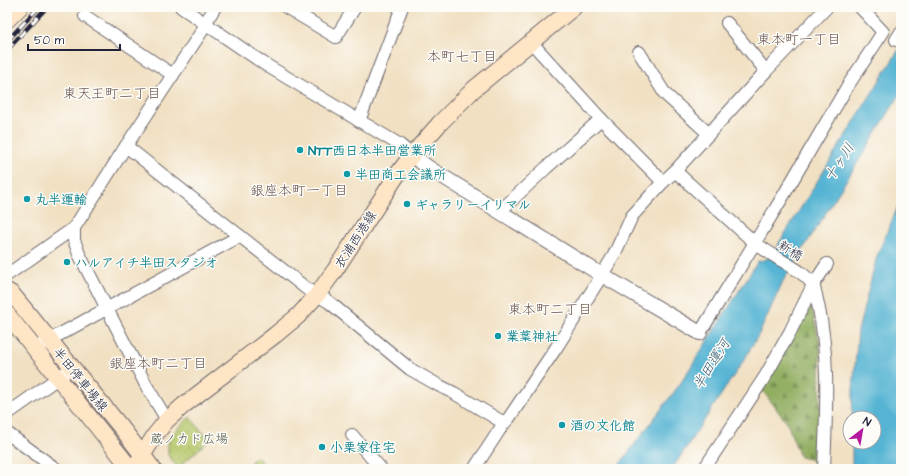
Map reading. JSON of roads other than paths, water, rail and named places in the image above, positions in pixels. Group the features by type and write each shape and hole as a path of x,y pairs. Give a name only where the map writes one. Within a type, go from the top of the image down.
{"main road":[{"path":"7,20 20,7"},
{"name":"衣浦西港線","path":"134,469 155,435 167,420 184,405 276,335 298,316 317,295 336,270 397,175 440,123 474,90 569,9"},
{"name":"半田停車場線","path":"7,291 12,294 50,339 153,469"},
{"name":"半田停車場線","path":"7,314 131,469"}],"street":[{"path":"181,7 266,64 400,145 429,168 499,212 700,333 847,87 883,32 860,7"},
{"path":"7,275 74,228 202,31 215,7"},
{"path":"286,7 336,37 355,7"},
{"path":"359,121 402,7"},
{"path":"474,469 552,354 602,275 614,255 632,216 662,182 675,171 766,71 827,7"},
{"path":"85,16 173,74"},
{"path":"727,23 766,71"},
{"path":"531,42 601,119 662,182"},
{"path":"639,52 665,94 709,134"},
{"path":"499,212 601,119"},
{"path":"126,146 306,289 329,302 410,369 504,423"},
{"name":"新橋","path":"675,171 755,243 800,272 814,285"},
{"path":"74,228 74,240 80,254 146,385 167,420"},
{"path":"34,348 240,236"},
{"path":"704,469 766,375 814,285 827,264"},
{"path":"814,285 825,344 827,391 824,469"},
{"path":"7,414 73,368"},
{"path":"7,434 56,469"},
{"path":"352,435 381,469"}],"water":[{"path":"901,46 901,93 783,281 760,332 744,360 672,469 616,469 680,384 758,261 767,259 776,248"},
{"path":"901,199 901,469 852,469 852,450 882,450 882,410 852,410 858,331 877,256"}],"railway":[{"path":"7,41 39,7"},
{"path":"7,50 47,7"}],"place":[{"name":"NTT西日本半田営業所","path":"300,150"},
{"name":"半田商工会議所","path":"347,174"},
{"name":"丸半運輸","path":"27,199"},
{"name":"ギャラリーイリマル","path":"407,204"},
{"name":"ハルアイチ半田スタジオ","path":"67,262"},
{"name":"業葉神社","path":"498,336"},
{"name":"酒の文化館","path":"562,425"},
{"name":"小栗家住宅","path":"322,447"}],"district":[{"name":"東本町一丁目","path":"799,39"},
{"name":"本町七丁目","path":"462,56"},
{"name":"東天王町二丁目","path":"112,93"},
{"name":"銀座本町一丁目","path":"299,190"},
{"name":"東本町二丁目","path":"550,309"},
{"name":"銀座本町二丁目","path":"158,363"}],"water label":[{"name":"十ヶ川","path":"839,162"},
{"name":"半田運河","path":"711,364"}],"park label":[{"name":"蔵ノカド広場","path":"189,438"}]}
